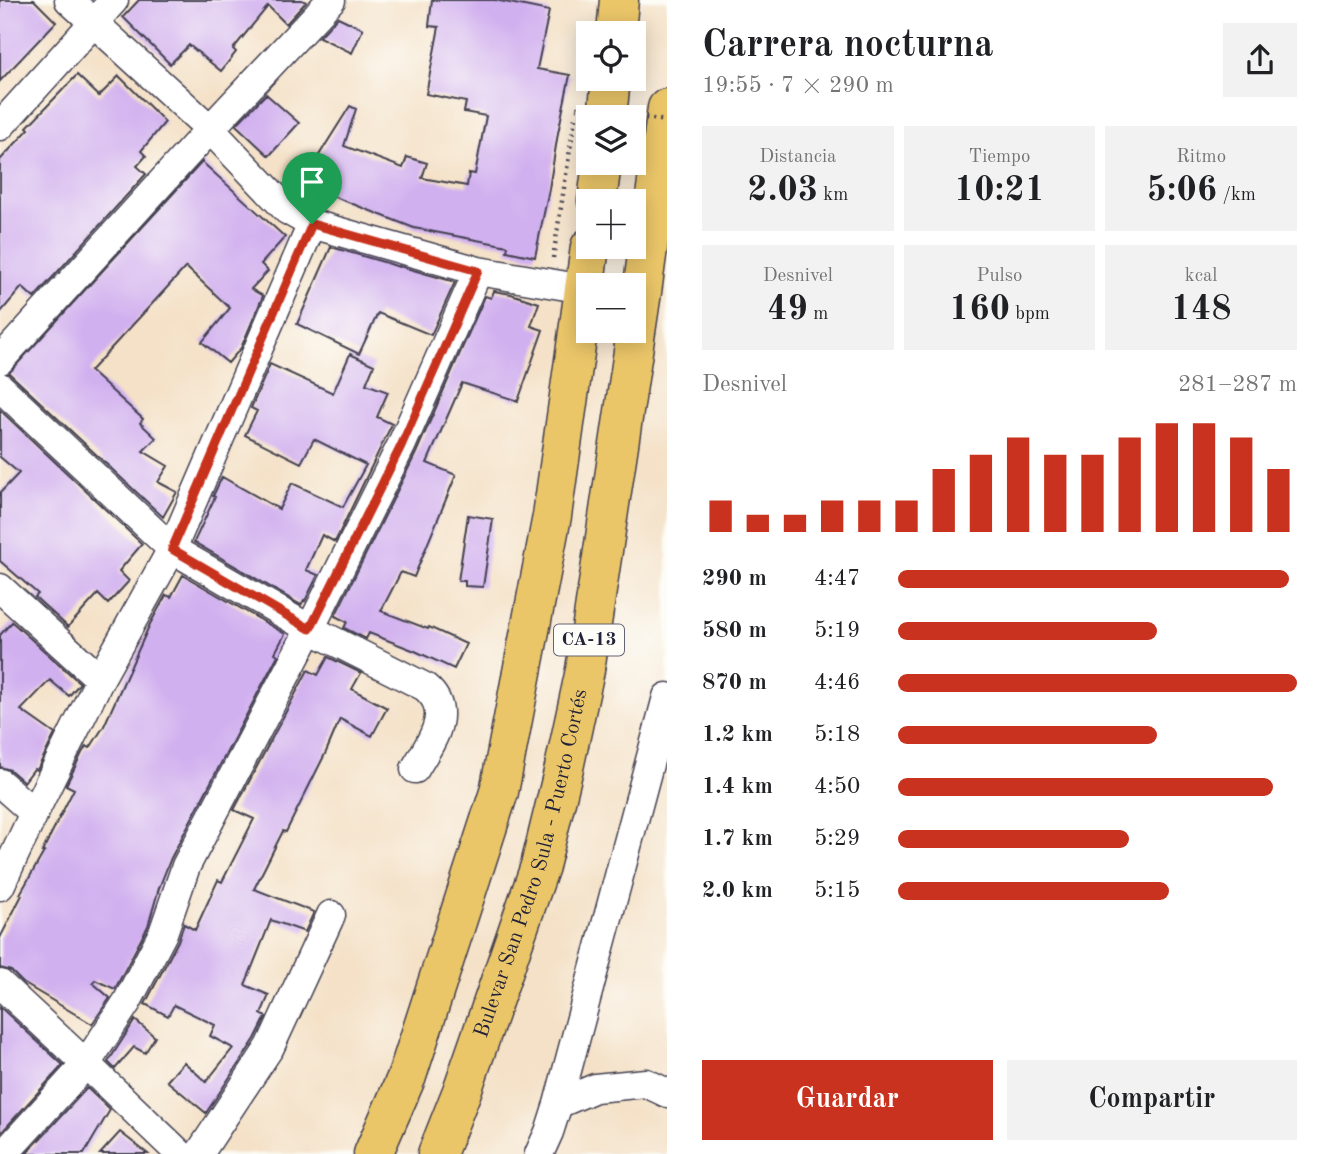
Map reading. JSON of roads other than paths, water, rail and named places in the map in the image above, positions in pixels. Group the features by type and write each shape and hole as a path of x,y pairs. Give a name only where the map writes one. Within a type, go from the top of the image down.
{"highway":[{"path":"617,21 619,0"},
{"name":"Bulevar San Pedro Sula - Puerto Cortés","path":"437,1154 540,866 585,670 662,176 667,108"},
{"name":"CA-13","path":"373,1154 407,1076 499,792 552,516 567,286 583,259"}],"street":[{"path":"69,0 210,129 287,210 312,224 478,271 567,286"},
{"path":"0,126 114,0"},
{"path":"0,360 331,0"},
{"path":"0,886 100,679 172,549 312,224"},
{"path":"4,1154 86,1064 127,1002 163,933 186,866 310,629 401,446 478,271"},
{"path":"0,387 172,549 310,629 425,687 433,694 438,702 440,715 435,735 415,769"},
{"path":"0,588 100,679"},
{"path":"539,1154 558,1104 667,698"},
{"path":"0,783 34,813"},
{"path":"199,1154 270,1046 331,915"},
{"path":"0,984 180,1154"},
{"path":"558,1104 595,1088 646,1083 667,1093"}]}
